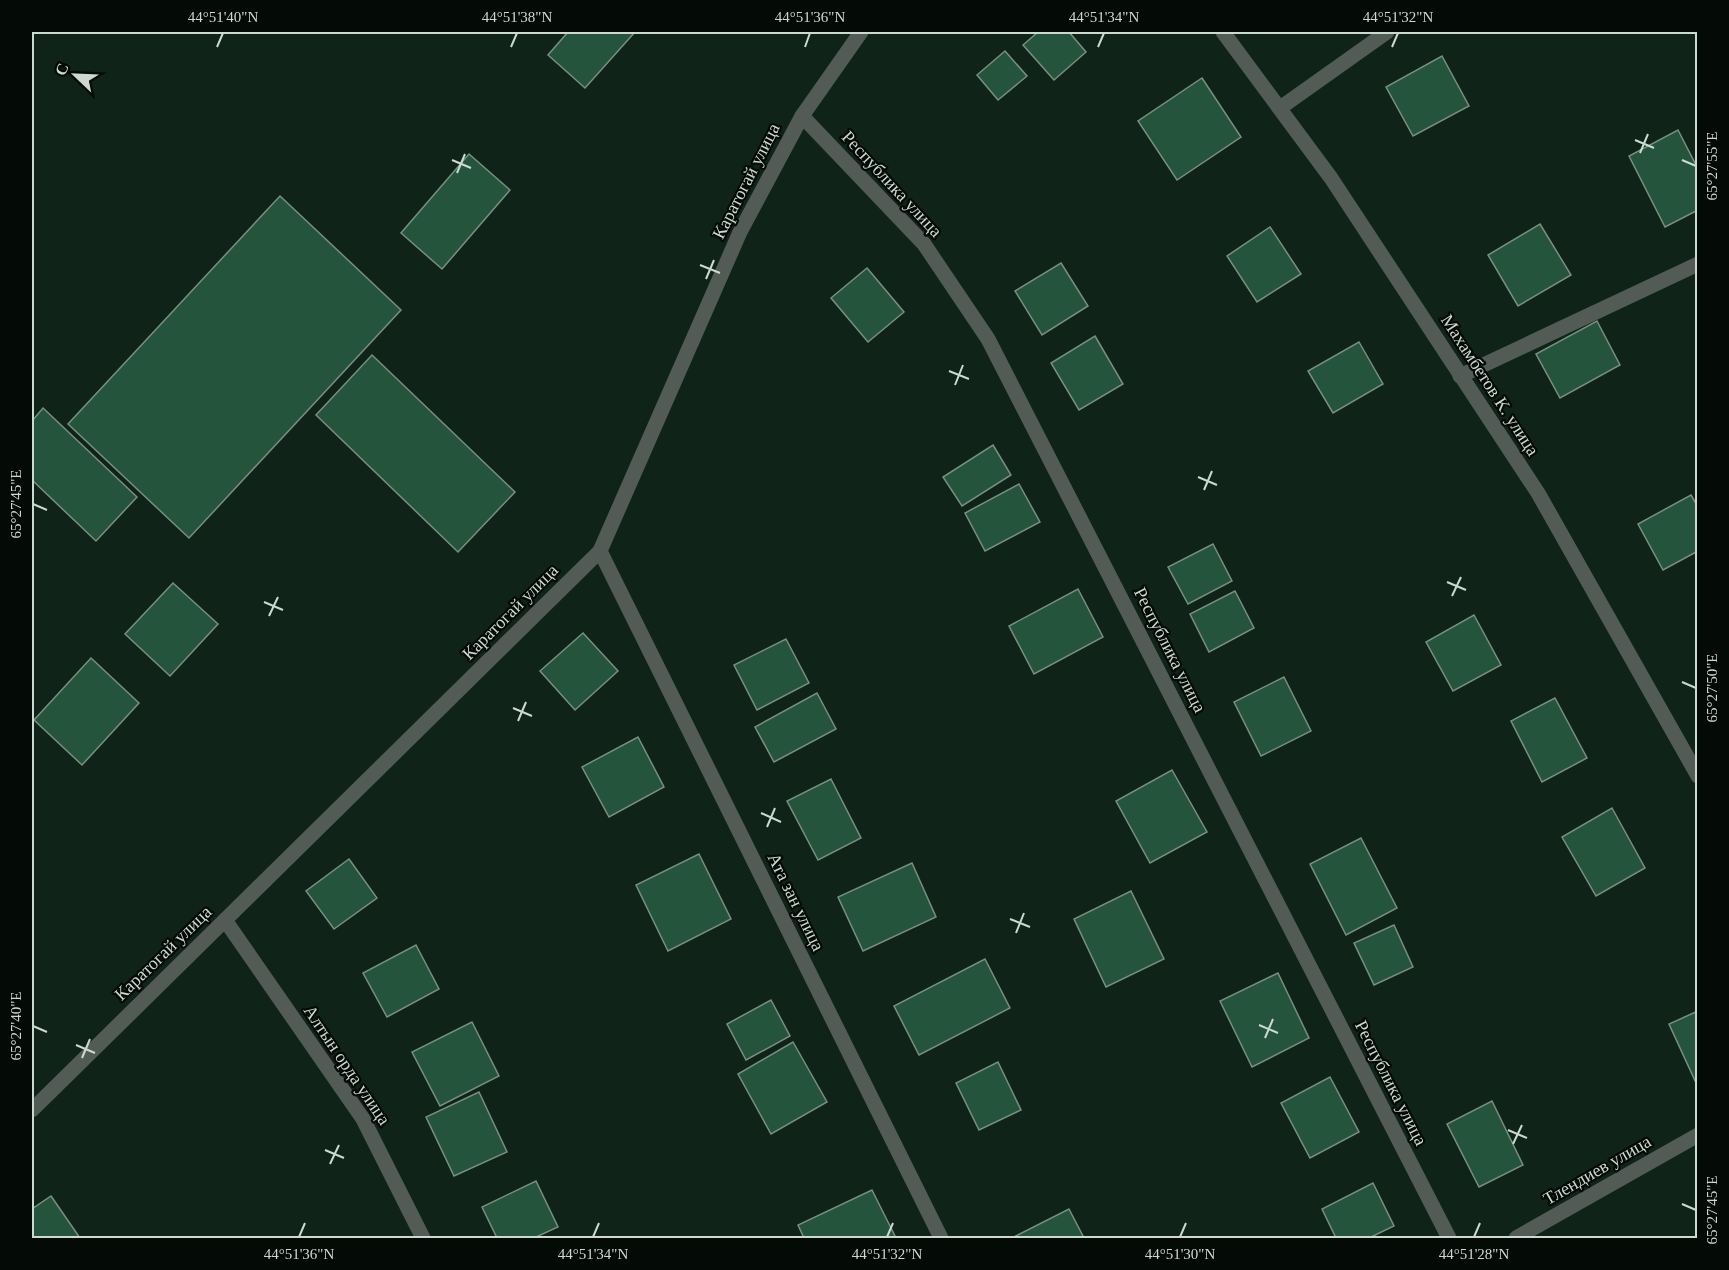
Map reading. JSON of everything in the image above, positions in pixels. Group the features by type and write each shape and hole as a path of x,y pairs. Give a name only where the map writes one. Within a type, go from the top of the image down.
{"street":[{"name":"Каратогай улица","path":"32,1110 600,551 740,232 802,116 861,32"},
{"name":"Махамбетов К. улица","path":"1223,32 1331,178 1538,493 1698,776"},
{"path":"1280,108 1387,32"},
{"name":"Республика улица","path":"802,116 924,244 988,339 1449,1239"},
{"path":"1460,376 1698,264"},
{"name":"Ата зан улица","path":"600,551 941,1239"},
{"name":"Алтын орда улица","path":"225,920 363,1119 423,1239"},
{"name":"Тлендиев улица","path":"1516,1239 1698,1135"}],"building":[{"path":"568,32 635,32 585,88 548,55"},
{"path":"1038,32 1069,32 1086,52 1054,80 1023,45"},
{"path":"1005,51 1027,76 998,100 977,75"},
{"path":"1442,56 1469,106 1413,136 1386,87"},
{"path":"1202,78 1241,137 1177,180 1138,121"},
{"path":"1678,130 1698,169 1698,210 1665,227 1629,156"},
{"path":"469,154 510,190 442,269 401,233"},
{"path":"280,196 401,310 189,538 68,424"},
{"path":"1540,224 1571,275 1518,306 1488,255"},
{"path":"1270,227 1301,274 1257,302 1227,256"},
{"path":"1061,263 1088,306 1042,335 1015,291"},
{"path":"867,268 904,312 868,342 831,298"},
{"path":"1597,321 1620,365 1560,398 1536,354"},
{"path":"1095,336 1123,384 1079,410 1051,363"},
{"path":"1359,342 1383,384 1333,413 1308,371"},
{"path":"372,355 515,492 458,552 316,415"},
{"path":"43,408 137,497 96,541 32,480 32,421"},
{"path":"993,445 1011,475 962,506 943,477"},
{"path":"1019,484 1040,522 985,551 965,513"},
{"path":"1691,495 1698,507 1698,551 1663,570 1638,524"},
{"path":"1213,544 1232,581 1188,604 1168,567"},
{"path":"173,583 218,624 170,676 125,634"},
{"path":"1078,589 1103,637 1034,674 1009,626"},
{"path":"1235,591 1254,628 1209,652 1190,614"},
{"path":"1474,615 1501,665 1453,691 1426,642"},
{"path":"583,633 618,671 575,710 540,671"},
{"path":"786,639 809,683 757,710 734,665"},
{"path":"91,658 139,703 82,765 34,720"},
{"path":"1284,677 1311,731 1261,756 1234,702"},
{"path":"817,693 836,729 774,762 755,727"},
{"path":"1555,698 1587,758 1542,782 1511,721"},
{"path":"638,737 664,787 609,817 582,767"},
{"path":"1172,770 1207,832 1150,863 1116,801"},
{"path":"831,779 861,838 818,860 787,801"},
{"path":"1612,808 1645,868 1596,896 1562,837"},
{"path":"1361,838 1397,908 1346,935 1310,864"},
{"path":"699,854 731,919 668,951 636,885"},
{"path":"349,859 377,898 334,929 306,891"},
{"path":"912,863 936,917 863,951 838,897"},
{"path":"1131,891 1164,959 1106,987 1074,919"},
{"path":"1394,925 1413,967 1374,985 1354,943"},
{"path":"416,945 439,989 387,1017 363,973"},
{"path":"985,959 1010,1008 919,1055 894,1006"},
{"path":"1278,973 1309,1038 1252,1067 1220,1001"},
{"path":"771,1000 790,1036 746,1060 727,1024"},
{"path":"1698,1011 1698,1085 1697,1085 1669,1024"},
{"path":"472,1022 499,1076 440,1106 412,1052"},
{"path":"793,1042 827,1102 771,1134 738,1074"},
{"path":"998,1062 1021,1110 979,1130 956,1083"},
{"path":"1330,1077 1359,1132 1310,1158 1281,1103"},
{"path":"479,1092 507,1152 454,1176 426,1117"},
{"path":"1492,1101 1523,1165 1479,1187 1447,1124"},
{"path":"536,1181 558,1227 534,1238 497,1238 482,1207"},
{"path":"1373,1183 1394,1226 1369,1238 1336,1238 1322,1209"},
{"path":"872,1190 896,1238 804,1238 798,1225"},
{"path":"51,1196 80,1238 32,1238 32,1209"},
{"path":"1069,1209 1084,1238 1012,1238"}]}
